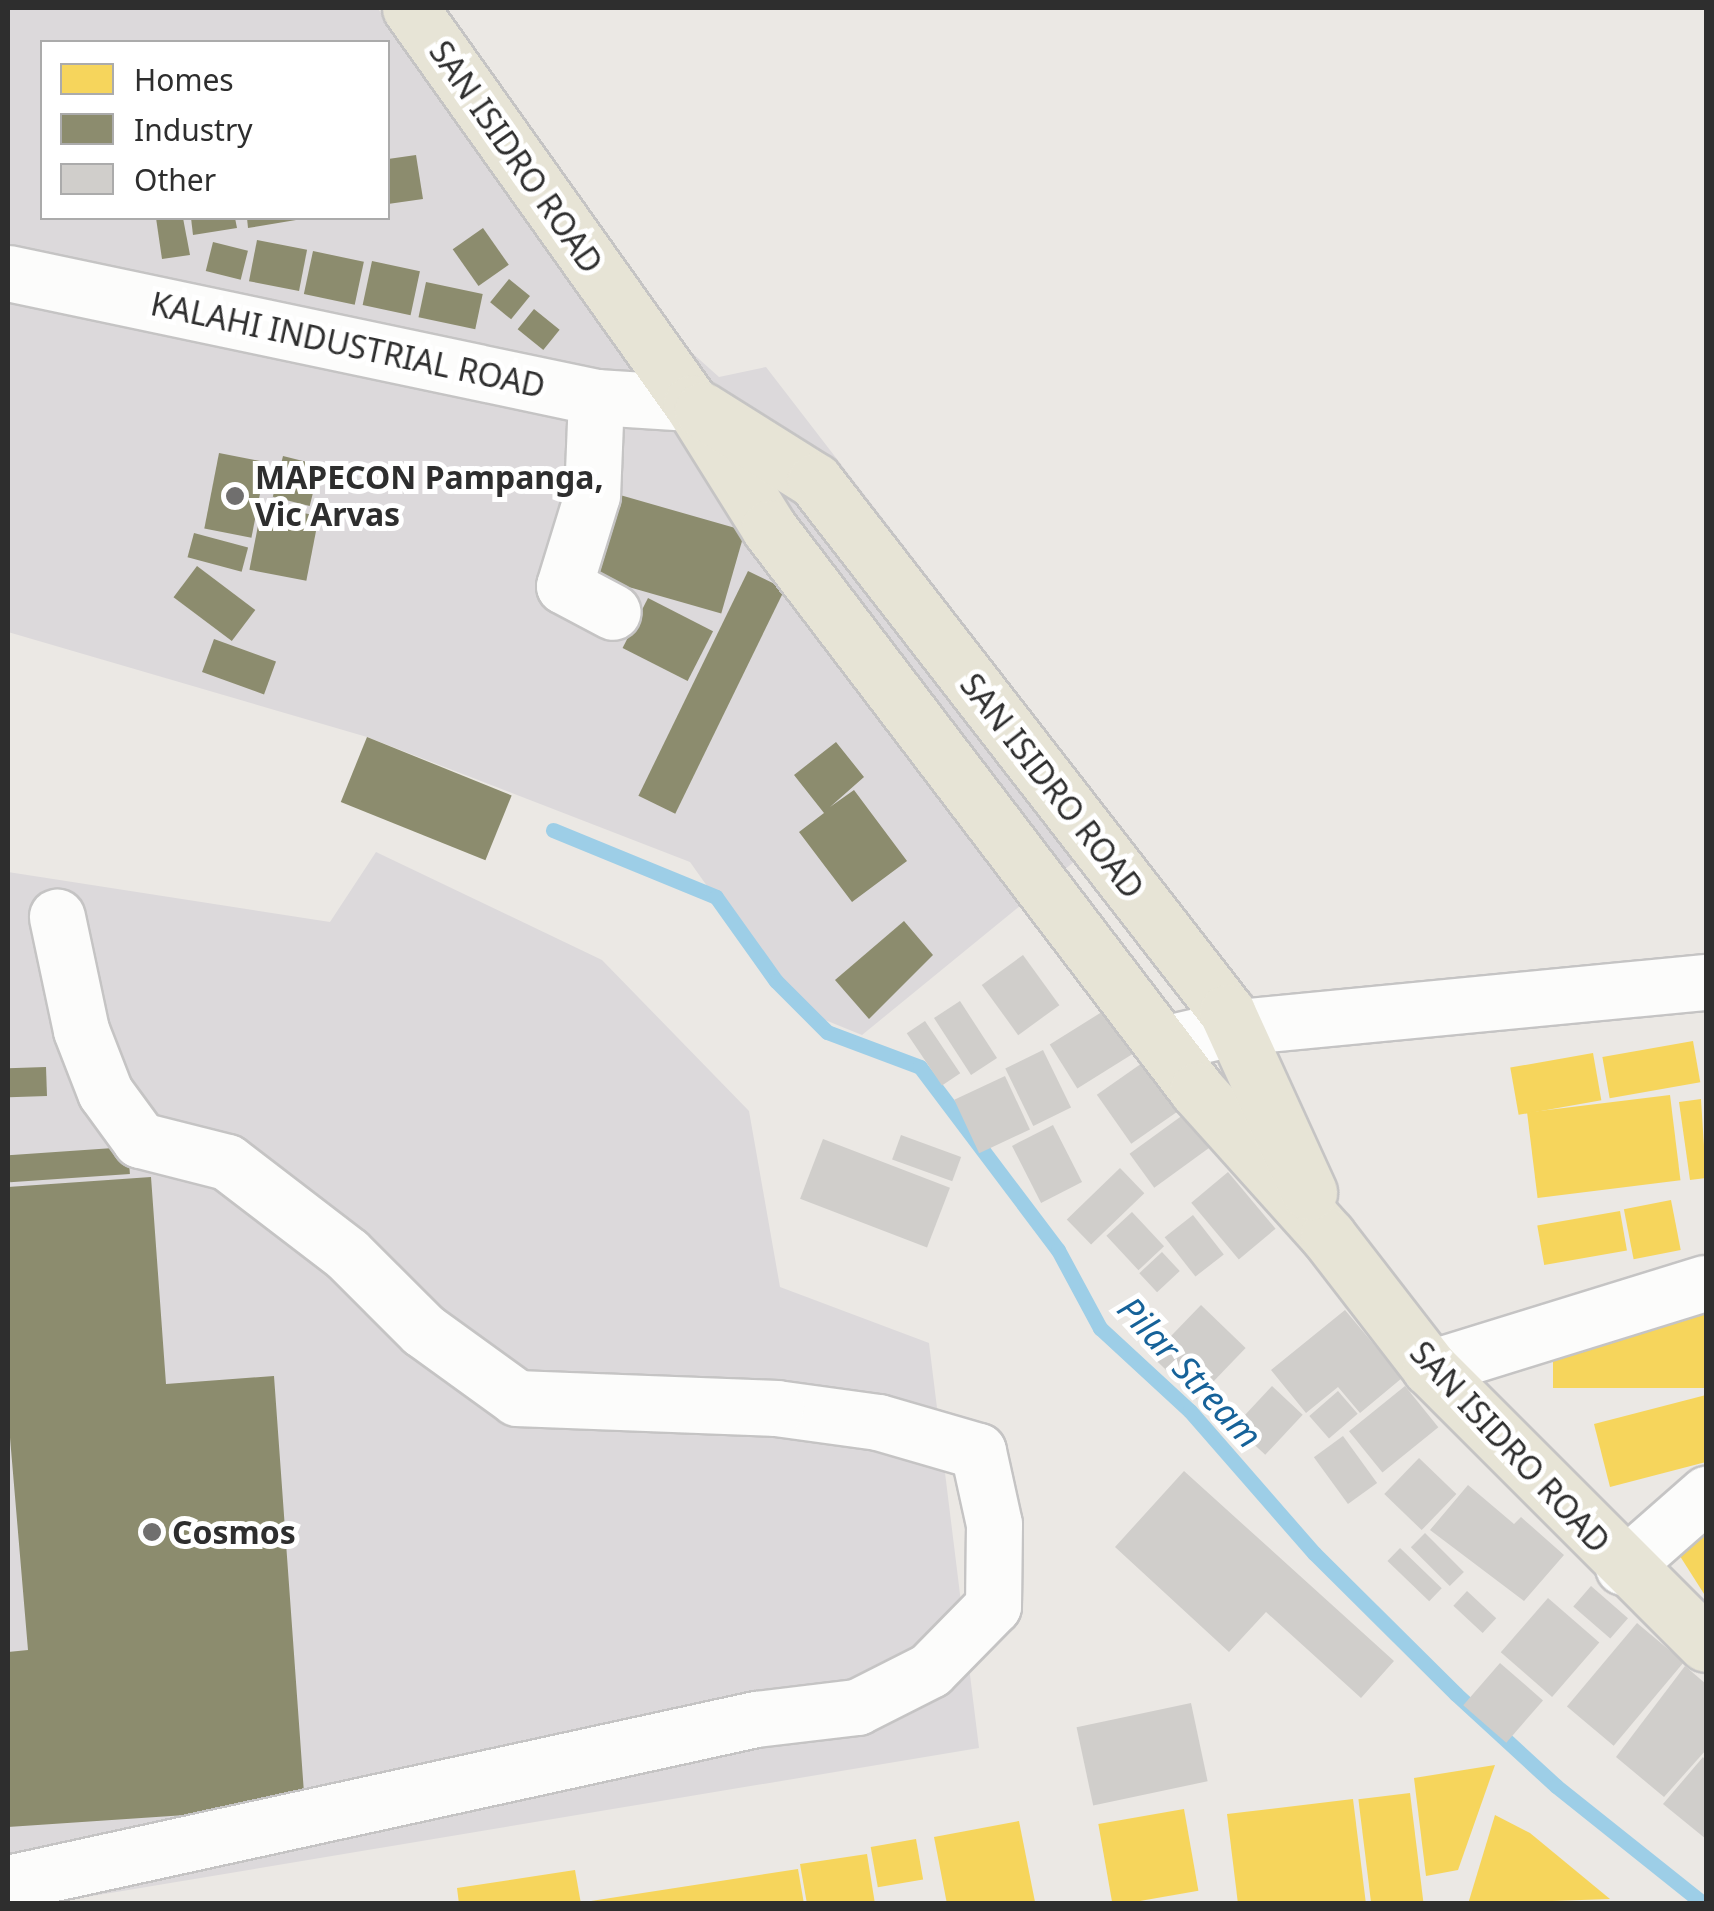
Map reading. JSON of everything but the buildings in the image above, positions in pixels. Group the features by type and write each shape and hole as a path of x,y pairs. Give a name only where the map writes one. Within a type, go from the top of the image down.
{"main road":[{"name":"SAN ISIDRO ROAD","path":"410,8 691,404 768,528 1162,1044 1328,1236 1430,1368 1623,1567 1706,1644"},
{"name":"SAN ISIDRO ROAD","path":"691,404 815,481 1237,1027 1328,1236"}],"street":[{"name":"KALAHI INDUSTRIAL ROAD","path":"8,273 596,397 691,404"},
{"path":"596,397 592,495 564,586 613,612"},
{"path":"8,1883 756,1719 858,1707 930,1670 992,1606 994,1524 978,1451 878,1422 776,1408 517,1398 423,1330 346,1254 227,1162 140,1140 105,1092 80,1030 58,917"},
{"path":"1162,1044 1237,1027 1706,982"},
{"path":"1430,1368 1704,1283"},
{"path":"1623,1567 1706,1494"}],"shaded area":[{"path":"8,8 377,8 594,265 719,377 766,367 1119,825 862,1035 793,1007 690,862 367,737 8,632"},
{"path":"376,852 602,960 749,1111 780,1287 929,1343 979,1748 50,1903 8,1903 8,872 330,922"}],"waterway":[{"name":"Pilar Stream","path":"553,830 716,897 776,981 827,1032 920,1067 1058,1250 1100,1328 1190,1411 1314,1553 1456,1694 1556,1786 1704,1904"}],"place":[{"name":"MAPECON Pampanga, Vic Arvas","path":"235,496"},
{"name":"Cosmos","path":"152,1532"}]}
